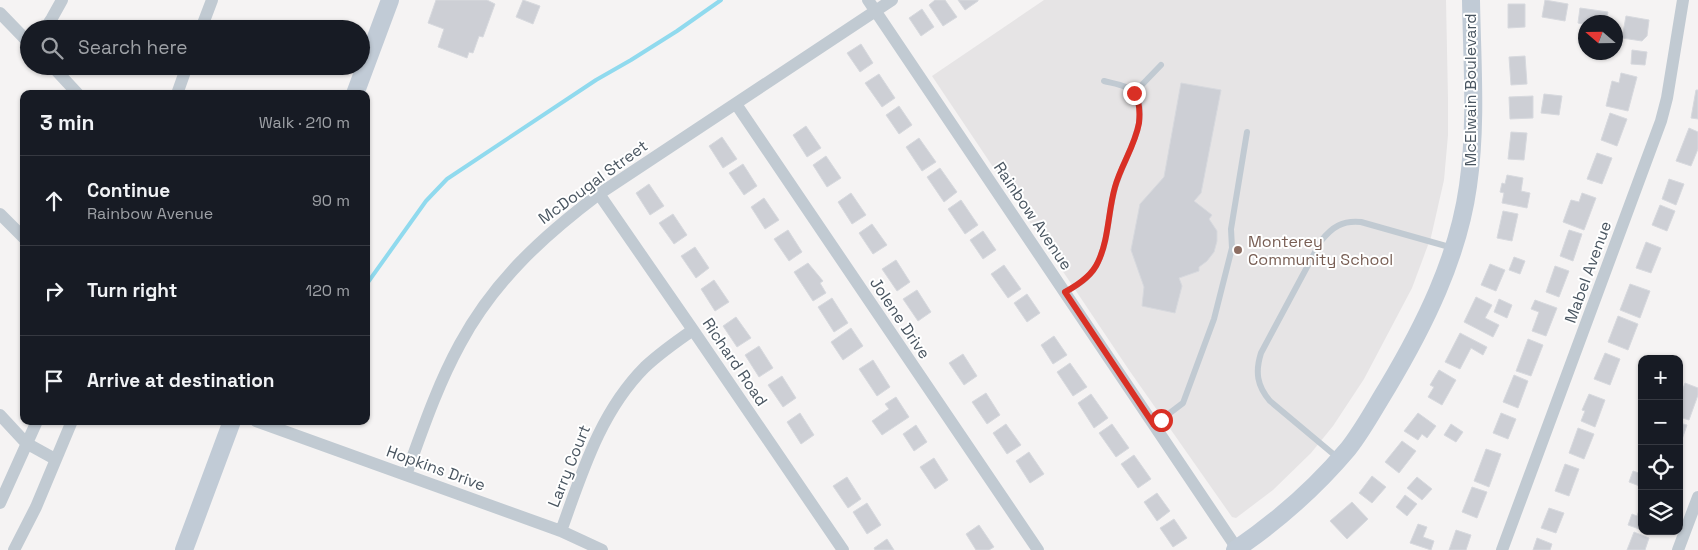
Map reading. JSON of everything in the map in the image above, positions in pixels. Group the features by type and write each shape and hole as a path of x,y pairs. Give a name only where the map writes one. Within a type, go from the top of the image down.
{"street":[{"path":"51,20 62,0"},
{"path":"204,20 212,0"},
{"path":"370,54 390,0"},
{"name":"Rainbow Avenue","path":"868,0 1236,550"},
{"name":"McDougal Street","path":"406,475 446,372 460,343 481,310 528,253 562,222 599,194 892,0"},
{"name":"McElwain Boulevard","path":"1236,550 1284,512 1339,458 1366,423 1404,360 1431,306 1454,249 1468,188 1473,147 1471,0"},
{"name":"Mabel Avenue","path":"1502,550 1661,121 1667,98 1684,0"},
{"path":"0,13 20,34"},
{"path":"60,75 74,90"},
{"path":"178,90 184,75"},
{"path":"356,90 362,75"},
{"name":"Jolene Drive","path":"736,104 1038,550"},
{"name":"Richard Road","path":"599,194 843,550"},
{"path":"0,214 20,234"},
{"name":"Larry Court","path":"561,532 592,445 615,405 628,386 646,367 668,348 694,330"},
{"path":"0,415 26,443 55,459"},
{"path":"0,503 35,425"},
{"path":"14,550 36,507 70,425"},
{"path":"184,550 231,425"},
{"name":"Hopkins Drive","path":"267,425 561,532 602,550"},
{"path":"1678,550 1698,497"}],"lane":[{"path":"1134,93 1161,65"},
{"path":"1065,292 1085,279 1098,263 1115,186 1130,154 1139,122 1138,98 1134,93 1125,87 1104,81"},
{"path":"1154,425 1183,403 1214,319 1232,248 1230,229 1247,132"},
{"path":"1339,458 1270,401 1264,394 1258,379 1257,370 1262,353 1321,241 1332,228 1351,221 1361,222 1454,249"}],"shaded area":[{"name":"Monterey Community School","path":"1044,0 1446,0 1448,135 1444,180 1431,237 1412,288 1364,379 1333,426 1311,453 1273,490 1236,518 1232,517 1129,370 932,76"}],"building":[{"path":"436,0 487,0 495,4 483,37 479,36 473,53 469,52 467,58 438,47 444,29 428,23"},
{"path":"523,0 540,6 533,24 516,17"},
{"path":"935,0 945,0 957,17 943,26 929,5"},
{"path":"958,0 978,0 978,1 965,10"},
{"path":"1545,0 1568,4 1565,21 1542,17"},
{"path":"1508,4 1525,4 1525,27 1508,28"},
{"path":"1580,8 1608,12 1607,15 1579,15"},
{"path":"922,9 934,27 921,36 909,18"},
{"path":"1626,16 1649,20 1647,36 1642,41 1623,38"},
{"path":"861,44 873,63 860,72 847,53"},
{"path":"1632,50 1647,52 1645,65 1631,64"},
{"path":"1525,56 1527,84 1511,85 1509,57"},
{"path":"1621,73 1637,77 1628,111 1606,106 1612,81 1619,83"},
{"path":"879,74 895,98 882,107 865,83"},
{"path":"1181,83 1221,90 1201,193 1194,201 1212,215 1209,219 1217,231 1217,241 1214,252 1199,267 1199,271 1179,278 1182,286 1175,313 1142,306 1144,287 1131,250 1140,204 1164,177"},
{"path":"1696,90 1698,90 1698,119 1691,118"},
{"path":"1544,94 1562,96 1559,115 1541,113"},
{"path":"1533,96 1533,118 1510,119 1509,97"},
{"path":"899,106 912,125 899,134 886,115"},
{"path":"1610,113 1627,119 1617,146 1601,140"},
{"path":"806,126 821,148 807,157 793,135"},
{"path":"1689,128 1698,132 1698,149 1691,166 1676,161"},
{"path":"1511,132 1527,133 1524,160 1508,159"},
{"path":"722,137 737,159 723,168 709,146"},
{"path":"919,138 936,162 922,171 906,147"},
{"path":"1597,153 1612,158 1602,184 1587,179"},
{"path":"826,156 841,178 827,187 813,165"},
{"path":"743,164 757,186 744,195 729,173"},
{"path":"940,168 957,192 944,202 927,177"},
{"path":"1507,175 1523,178 1521,191 1530,193 1527,208 1502,203 1504,193 1500,192 1502,183 1505,184"},
{"path":"1669,179 1684,184 1676,205 1662,199"},
{"path":"649,184 664,206 650,215 636,193"},
{"path":"851,193 866,215 852,224 838,202"},
{"path":"1582,193 1596,198 1584,230 1563,222 1571,200 1579,202"},
{"path":"764,198 779,220 765,229 751,207"},
{"path":"961,200 978,225 965,234 948,209"},
{"path":"1660,205 1675,211 1667,231 1652,225"},
{"path":"1503,211 1518,214 1512,241 1497,238"},
{"path":"673,214 687,235 674,244 659,223"},
{"path":"872,224 887,245 873,254 859,233"},
{"path":"788,230 802,252 789,261 774,239"},
{"path":"1569,230 1582,234 1573,261 1560,256"},
{"path":"983,231 996,250 983,259 970,240"},
{"path":"1646,242 1661,248 1651,273 1636,268"},
{"path":"695,247 709,268 696,278 681,256"},
{"path":"1514,257 1525,261 1520,274 1509,270"},
{"path":"896,260 910,282 897,291 882,269"},
{"path":"808,263 823,281 820,283 826,293 813,301 794,272"},
{"path":"1490,264 1505,270 1496,291 1481,285"},
{"path":"1004,265 1021,289 1008,298 991,274"},
{"path":"1555,266 1569,271 1559,297 1546,292"},
{"path":"714,280 729,302 715,311 701,289"},
{"path":"1630,284 1650,291 1640,318 1620,310"},
{"path":"917,290 931,312 918,321 903,299"},
{"path":"1027,294 1040,313 1027,322 1014,303"},
{"path":"1476,297 1492,305 1485,318 1499,325 1493,337 1464,322"},
{"path":"832,298 848,323 834,332 818,307"},
{"path":"1499,299 1512,305 1507,318 1494,312"},
{"path":"1535,300 1557,308 1546,336 1532,331 1539,312 1531,309"},
{"path":"1618,316 1638,324 1628,350 1608,342"},
{"path":"736,317 751,338 737,347 723,326"},
{"path":"851,328 863,346 843,360 831,342"},
{"path":"1460,333 1487,347 1483,355 1471,348 1460,369 1445,362"},
{"path":"1054,336 1067,355 1053,364 1041,345"},
{"path":"1528,339 1543,345 1531,376 1516,371"},
{"path":"759,346 773,368 759,377 745,355"},
{"path":"1605,353 1620,359 1610,385 1594,379"},
{"path":"963,354 977,376 964,385 949,363"},
{"path":"873,360 890,387 877,396 859,369"},
{"path":"1070,363 1087,387 1073,396 1057,372"},
{"path":"1439,370 1456,380 1442,405 1428,397 1434,387 1430,385"},
{"path":"1514,375 1528,381 1518,408 1503,402"},
{"path":"782,376 796,398 783,407 768,385"},
{"path":"1685,383 1698,388 1698,395 1689,420 1683,418 1683,389"},
{"path":"986,393 1000,415 987,424 972,402"},
{"path":"1091,394 1108,418 1094,428 1078,403"},
{"path":"1589,394 1605,400 1595,427 1581,421 1585,411 1582,410"},
{"path":"896,397 909,417 882,435 872,421 889,409 885,404"},
{"path":"800,413 814,435 801,444 787,422"},
{"path":"1418,413 1436,426 1427,438 1422,434 1418,440 1404,431"},
{"path":"1501,413 1516,419 1508,439 1493,433"},
{"path":"1006,424 1021,445 1007,454 993,433"},
{"path":"1112,424 1129,448 1116,457 1099,433"},
{"path":"1451,424 1463,432 1456,442 1444,435"},
{"path":"1683,424 1687,425 1683,436"},
{"path":"916,425 927,442 914,451 903,434"},
{"path":"1578,428 1594,434 1584,459 1569,453"},
{"path":"1402,441 1416,451 1399,473 1385,462"},
{"path":"1486,449 1501,454 1489,487 1474,481"},
{"path":"1029,452 1044,474 1030,483 1016,461"},
{"path":"1134,455 1151,479 1138,488 1121,464"},
{"path":"934,458 948,480 935,489 920,467"},
{"path":"1565,464 1579,469 1569,496 1555,491"},
{"path":"1633,471 1638,473 1638,485 1629,482"},
{"path":"1372,476 1386,487 1372,503 1359,493"},
{"path":"847,477 861,499 848,508 833,486"},
{"path":"1417,477 1432,489 1422,500 1407,488"},
{"path":"1472,487 1487,492 1477,518 1462,512"},
{"path":"1157,493 1170,511 1157,521 1144,502"},
{"path":"1405,495 1417,504 1407,516 1396,507"},
{"path":"1352,502 1368,519 1347,539 1330,521"},
{"path":"867,503 881,525 867,534 853,512"},
{"path":"1549,508 1564,513 1556,533 1541,528"},
{"path":"1638,513 1638,529 1628,525 1632,514 1637,516"},
{"path":"1174,519 1187,538 1173,547 1160,528"},
{"path":"1418,524 1427,527 1423,537 1434,541 1431,550 1410,543"},
{"path":"979,525 994,547 989,550 976,550 966,534"},
{"path":"1456,530 1471,535 1466,550 1449,550"},
{"path":"1634,532 1649,538 1645,550 1627,550"},
{"path":"1537,538 1552,544 1550,550 1533,550"},
{"path":"887,539 894,550 875,550 874,548"}],"waterway":[{"path":"370,279 426,201 447,179 596,80 677,31 721,0"}],"place":[{"name":"Monterey Community School","path":"1238,250"}],"route":[{"path":"1134,93 1138,98 1139,122 1130,154 1115,186 1098,263 1080,284 1065,292 1154,425 1161,420"}]}
